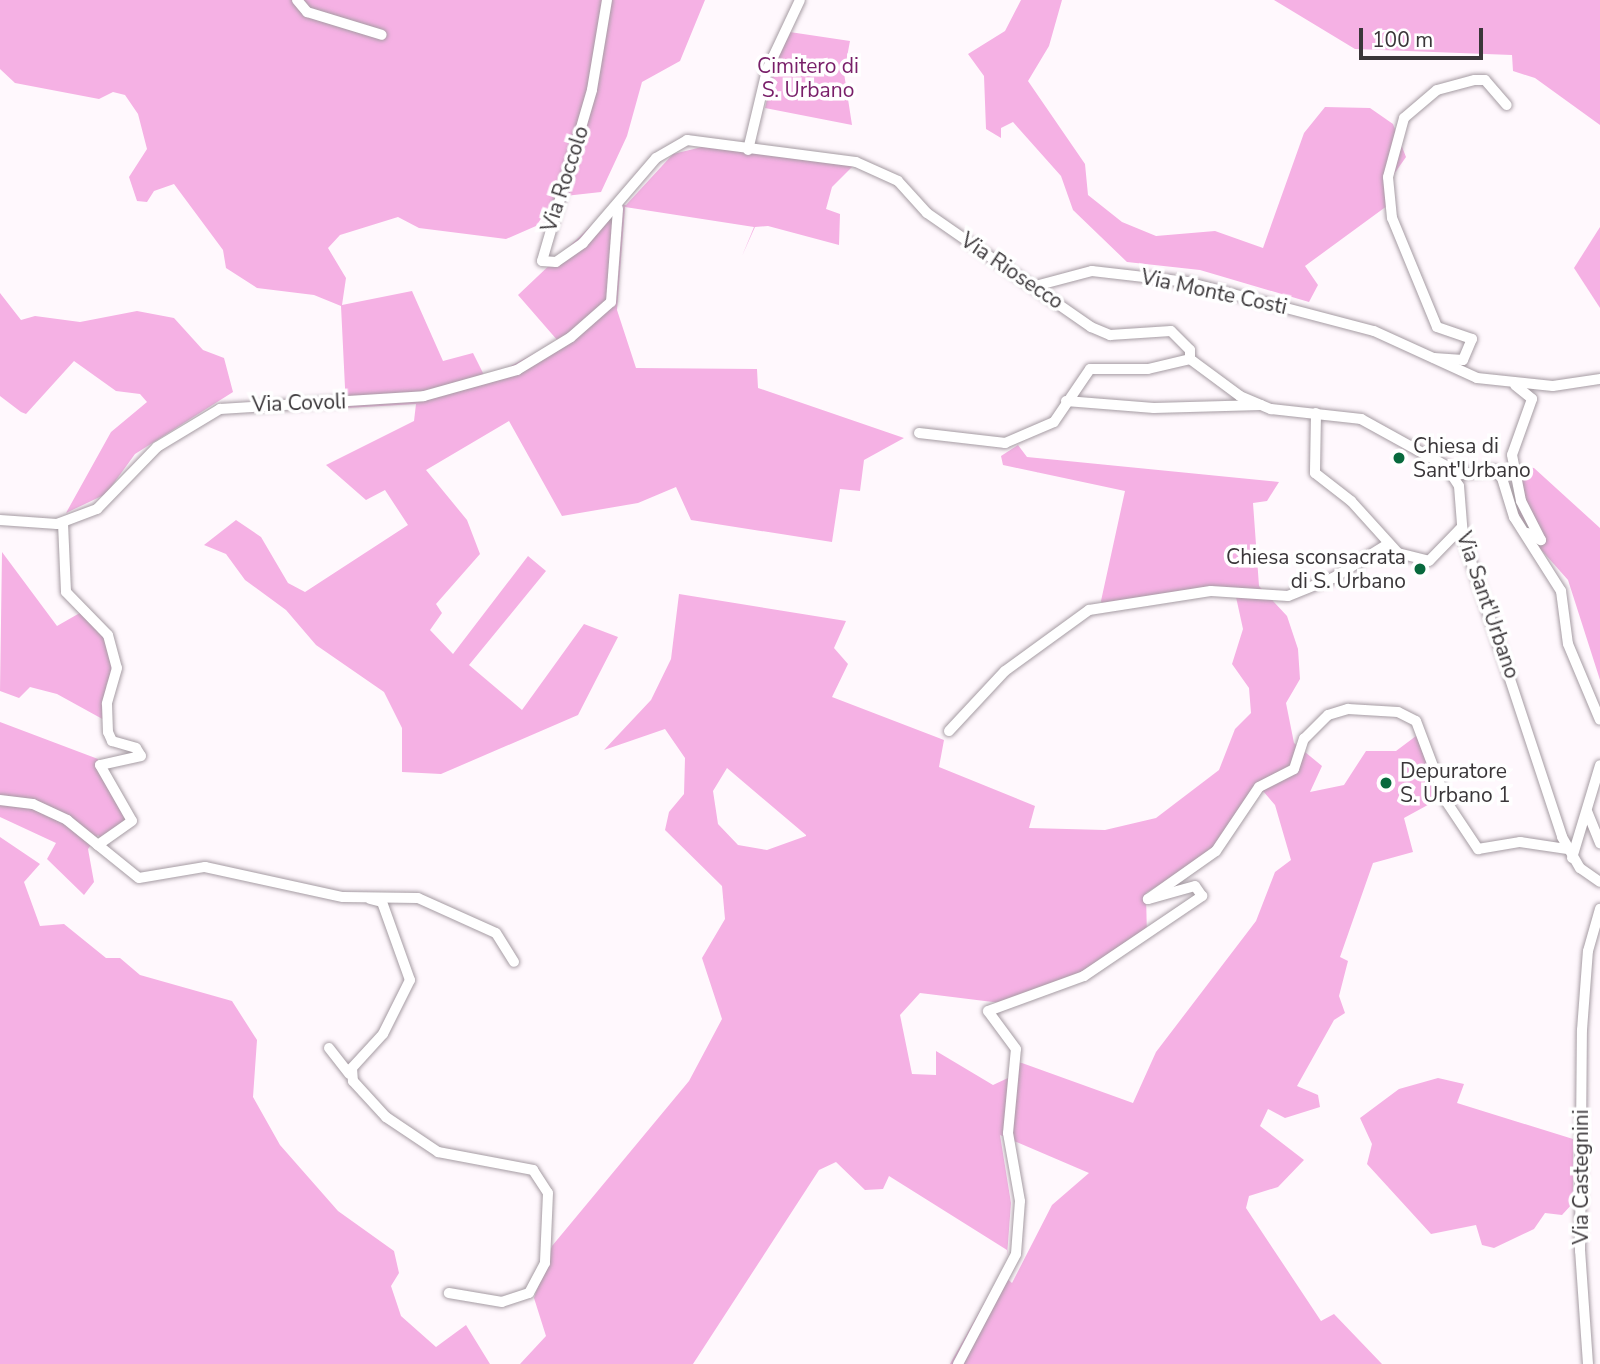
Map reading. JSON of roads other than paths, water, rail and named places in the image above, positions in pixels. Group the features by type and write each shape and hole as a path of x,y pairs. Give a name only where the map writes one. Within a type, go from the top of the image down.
{"street":[{"path":"297,0 307,12 382,35"},
{"name":"Via Roccolo","path":"607,0 592,90 542,261 556,262 573,251 618,208"},
{"path":"748,150 767,70 800,0"},
{"name":"Via Monte Costi","path":"1424,359 1458,362 1472,339 1437,327 1392,218 1388,177 1404,118 1437,90 1475,80 1490,84 1507,105"},
{"name":"Via Riosecco","path":"618,208 656,159 677,144 704,141 748,150 856,162 892,176 938,221 1110,335 1175,332 1190,359 1261,405"},
{"name":"Via Covoli","path":"0,520 63,523 104,504 157,447 210,413 236,406 424,396 478,385 571,337 611,302 618,208"},
{"name":"Via Monte Costi","path":"1038,285 1092,271 1197,284 1374,331 1424,359 1512,383 1553,386 1600,379"},
{"path":"919,433 1000,445 1052,423 1092,368 1148,369 1190,359"},
{"path":"1512,383 1532,398 1512,454 1521,501 1541,540 1516,521"},
{"path":"1066,401 1154,408 1261,405 1316,413 1370,422 1454,475 1497,471 1516,521 1561,591 1569,644 1600,720"},
{"path":"1316,413 1315,473 1351,501 1388,544 1429,561 1461,528"},
{"name":"Via Sant'Urbano","path":"1454,475 1461,528 1570,853 1600,883"},
{"path":"63,523 66,592 108,635 117,668 107,704 108,732 112,741 136,748 141,756 100,765 132,821 98,845"},
{"path":"949,731 1005,671 1089,610 1211,591 1288,596 1333,578 1388,544"},
{"path":"958,1364 1016,1254 1020,1201 1008,1133 1016,1049 988,1011 1084,976 1202,896 1195,886 1156,902 1148,899 1216,851 1259,787 1294,769 1304,739 1328,715 1348,709 1386,711 1416,721 1446,801 1478,849 1520,842 1570,853 1600,765"},
{"path":"0,800 41,806 98,845 139,878 205,867 382,902 408,965 409,985 380,1038 349,1074"},
{"path":"1586,805 1600,843"},
{"path":"370,899 431,901 496,933 514,962"},
{"name":"Via Castegnini","path":"1588,1364 1580,1251 1582,1030 1588,951 1600,909"},
{"path":"329,1048 386,1117 438,1152 528,1168 545,1180 545,1263 529,1293 502,1302 449,1293"}],"place":[{"name":"Chiesa di Sant'Urbano","path":"1399,458"},
{"name":"Chiesa sconsacrata di S. Urbano","path":"1420,569"},
{"name":"Depuratore S. Urbano 1","path":"1386,783"}],"park label":[{"name":"Cimitero di S. Urbano","path":"808,78"}]}
